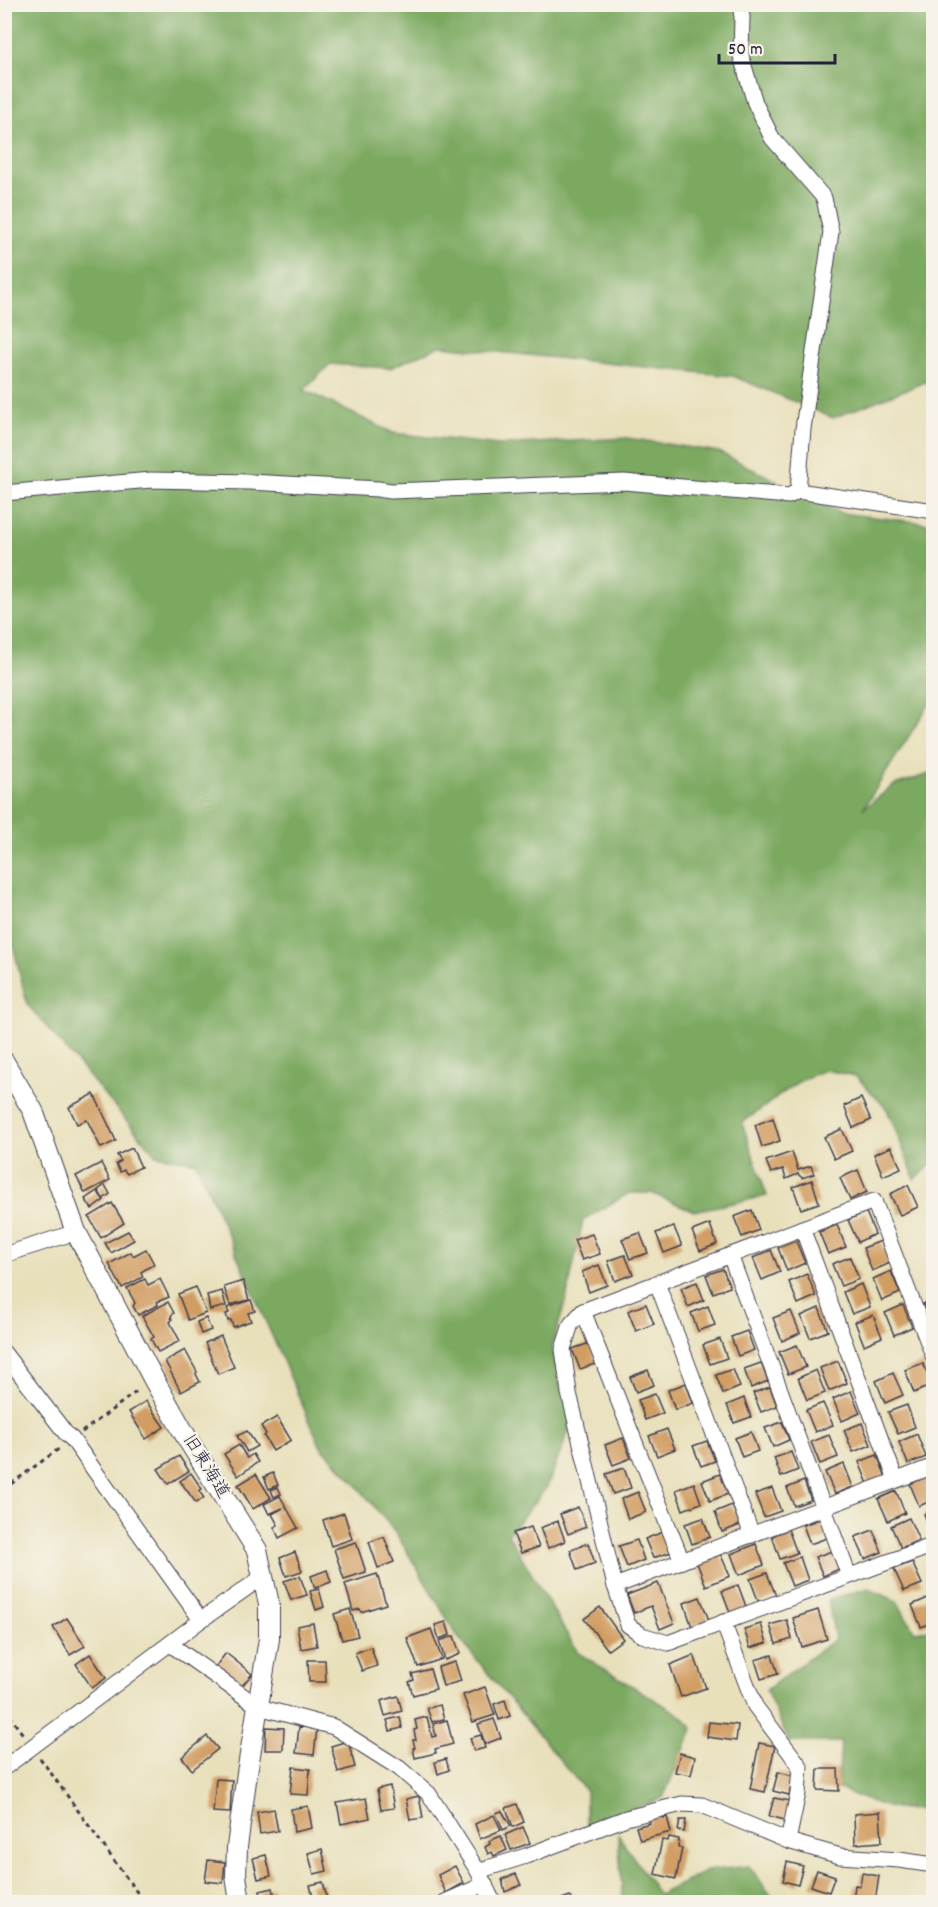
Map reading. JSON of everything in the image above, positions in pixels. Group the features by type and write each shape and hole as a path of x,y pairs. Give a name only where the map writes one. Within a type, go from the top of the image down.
{"street":[{"path":"741,4 741,56 754,103 772,138 824,198 831,232 803,429 798,491"},
{"path":"4,493 151,480 250,482 391,491 624,482 789,496 798,491 933,511"},
{"name":"旧東海道","path":"4,1062 33,1111 76,1232 188,1440 257,1550 269,1604 269,1639 237,1846 236,1876 240,1902"},
{"path":"933,1358 874,1201 583,1311 571,1324 563,1349 569,1393 615,1586 628,1625 642,1635 668,1643 933,1545"},
{"path":"802,1228 896,1480"},
{"path":"4,1255 76,1232"},
{"path":"730,1256 849,1576"},
{"path":"657,1283 752,1534"},
{"path":"583,1311 682,1561"},
{"path":"4,1353 72,1439 201,1620"},
{"path":"615,1586 933,1466"},
{"path":"4,1768 201,1620 264,1576"},
{"path":"723,1622 755,1706 800,1766 798,1793 788,1841"},
{"path":"170,1644 259,1707 334,1727 399,1768 429,1794 481,1878 493,1902"},
{"path":"446,1902 481,1878 526,1856 626,1818 682,1804 702,1805 788,1841 840,1856 933,1864"}],"path":[{"path":"4,1708 144,1902"}],"green space":[{"path":"4,5 933,5 933,379 833,418 733,376 440,346 390,368 330,364 304,390 393,433 499,445 627,438 719,452 840,513 933,524 933,698 863,809 894,785 933,773 933,1163 915,1179 887,1109 856,1076 824,1070 798,1082 742,1123 767,1196 694,1211 651,1193 629,1193 583,1220 566,1300 552,1346 562,1394 573,1420 547,1487 508,1534 578,1653 682,1716 693,1729 663,1798 586,1826 586,1791 458,1637 396,1533 320,1445 196,1162 156,1155 27,1004 12,941 4,923"},
{"path":"868,1588 897,1601 914,1631 933,1630 933,1806 907,1809 884,1806 838,1788 841,1742 789,1742 766,1690 835,1639 828,1600"},
{"path":"618,1835 659,1895 707,1871 749,1866 776,1902 623,1902"}],"building":[{"path":"94,1094 116,1141 101,1148 87,1120 77,1124 69,1107"},
{"path":"861,1098 871,1120 853,1128 844,1106"},
{"path":"773,1118 780,1141 762,1147 755,1125"},
{"path":"842,1129 852,1151 834,1159 824,1137"},
{"path":"891,1147 901,1168 883,1176 874,1154"},
{"path":"132,1148 141,1167 127,1174 124,1170 120,1172 116,1164 121,1161 117,1155"},
{"path":"792,1152 798,1170 811,1166 814,1174 802,1178 798,1174 786,1179 783,1169 771,1173 766,1161"},
{"path":"101,1163 110,1180 85,1193 76,1176"},
{"path":"858,1170 867,1192 850,1200 840,1178"},
{"path":"812,1180 819,1203 801,1209 793,1187"},
{"path":"105,1185 110,1194 103,1199 98,1190"},
{"path":"908,1185 918,1207 900,1215 890,1194"},
{"path":"97,1191 104,1200 92,1209 85,1199"},
{"path":"112,1203 124,1223 101,1238 89,1217"},
{"path":"752,1210 759,1230 742,1237 734,1217"},
{"path":"866,1212 875,1234 858,1242 848,1220"},
{"path":"710,1224 717,1244 700,1251 692,1231"},
{"path":"837,1225 846,1247 828,1254 819,1232"},
{"path":"674,1227 682,1246 664,1253 656,1233"},
{"path":"128,1231 134,1240 111,1253 105,1243"},
{"path":"640,1233 648,1253 630,1259 622,1239"},
{"path":"592,1234 600,1254 582,1260 574,1240"},
{"path":"796,1241 805,1263 787,1271 778,1248"},
{"path":"881,1241 890,1263 872,1271 863,1248"},
{"path":"146,1249 154,1264 141,1272 143,1277 122,1288 109,1264 131,1252 133,1256"},
{"path":"771,1250 780,1272 762,1280 753,1258"},
{"path":"625,1255 633,1274 615,1281 608,1261"},
{"path":"850,1257 859,1279 841,1286 832,1264"},
{"path":"599,1265 607,1285 589,1292 582,1272"},
{"path":"723,1269 730,1287 713,1293 706,1275"},
{"path":"891,1271 900,1293 882,1301 873,1279"},
{"path":"807,1274 816,1296 798,1304 789,1282"},
{"path":"145,1279 148,1285 160,1279 169,1297 138,1315 127,1288"},
{"path":"243,1281 249,1300 230,1305 224,1287"},
{"path":"697,1282 704,1300 688,1307 681,1288"},
{"path":"861,1284 870,1307 852,1314 843,1292"},
{"path":"196,1287 206,1313 188,1320 178,1294"},
{"path":"222,1291 226,1306 210,1310 207,1295"},
{"path":"933,1299 933,1316 929,1318 923,1304"},
{"path":"251,1300 255,1311 248,1313 251,1321 233,1327 231,1320 228,1321 227,1308"},
{"path":"168,1302 174,1313 170,1322 180,1341 158,1352 151,1339 154,1337 142,1316"},
{"path":"646,1304 654,1324 636,1331 628,1311"},
{"path":"903,1305 912,1327 894,1335 885,1313"},
{"path":"708,1306 715,1325 698,1331 691,1313"},
{"path":"819,1308 828,1331 810,1338 801,1316"},
{"path":"791,1311 800,1333 782,1341 773,1318"},
{"path":"873,1315 882,1337 864,1345 855,1322"},
{"path":"206,1318 211,1330 201,1334 197,1322"},
{"path":"747,1331 754,1350 738,1356 731,1337"},
{"path":"221,1336 234,1367 218,1374 205,1343"},
{"path":"720,1339 727,1358 710,1364 703,1345"},
{"path":"590,1343 598,1363 580,1369 572,1349"},
{"path":"797,1345 806,1367 788,1374 779,1352"},
{"path":"185,1350 200,1382 181,1392 165,1361"},
{"path":"838,1361 847,1383 829,1391 820,1368"},
{"path":"761,1363 768,1381 751,1388 744,1369"},
{"path":"923,1363 932,1385 914,1393 905,1370"},
{"path":"733,1369 740,1387 723,1394 716,1375"},
{"path":"648,1370 654,1385 636,1392 630,1377"},
{"path":"816,1370 825,1393 807,1400 798,1378"},
{"path":"893,1373 903,1395 885,1403 876,1381"},
{"path":"686,1383 693,1403 675,1410 668,1390"},
{"path":"770,1387 777,1406 761,1412 753,1393"},
{"path":"851,1391 860,1413 842,1421 833,1399"},
{"path":"655,1394 663,1413 645,1420 638,1400"},
{"path":"744,1398 751,1417 734,1423 727,1405"},
{"path":"146,1401 164,1427 146,1439 129,1412"},
{"path":"823,1403 833,1425 815,1432 806,1410"},
{"path":"907,1405 915,1427 898,1434 888,1412"},
{"path":"277,1417 291,1440 273,1451 261,1426"},
{"path":"782,1422 789,1440 773,1447 765,1428"},
{"path":"862,1423 871,1445 853,1452 844,1430"},
{"path":"667,1429 675,1449 657,1456 649,1436"},
{"path":"247,1431 257,1446 247,1452 237,1436"},
{"path":"751,1432 758,1451 742,1457 735,1438"},
{"path":"917,1434 926,1457 908,1464 899,1442"},
{"path":"829,1435 838,1457 820,1464 811,1442"},
{"path":"623,1438 631,1458 613,1465 605,1445"},
{"path":"707,1441 715,1461 701,1466 693,1446"},
{"path":"239,1445 247,1458 253,1454 258,1462 238,1476 224,1454"},
{"path":"791,1452 798,1470 781,1477 774,1458"},
{"path":"877,1455 886,1477 868,1484 859,1462"},
{"path":"179,1456 189,1471 168,1484 158,1469"},
{"path":"844,1464 853,1487 835,1494 825,1472"},
{"path":"624,1468 631,1488 613,1494 606,1474"},
{"path":"191,1473 202,1489 199,1491 204,1498 196,1503 180,1481"},
{"path":"273,1473 278,1485 269,1489 264,1477"},
{"path":"256,1474 271,1498 253,1509 238,1485"},
{"path":"720,1474 728,1494 710,1501 702,1481"},
{"path":"928,1476 933,1489 933,1500 919,1506 910,1484"},
{"path":"804,1481 811,1500 794,1506 787,1488"},
{"path":"694,1483 701,1503 683,1510 676,1490"},
{"path":"278,1487 281,1494 274,1497 271,1490"},
{"path":"772,1488 781,1511 764,1517 755,1494"},
{"path":"896,1491 905,1513 888,1521 878,1499"},
{"path":"638,1492 646,1512 628,1519 621,1499"},
{"path":"280,1496 298,1528 279,1538 274,1527 278,1525 272,1514 283,1508 269,1514 264,1504"},
{"path":"732,1505 740,1525 722,1532 715,1512"},
{"path":"578,1507 586,1527 568,1534 560,1514"},
{"path":"933,1510 933,1537 924,1514"},
{"path":"344,1513 352,1539 331,1546 323,1520"},
{"path":"703,1518 710,1537 692,1544 685,1524"},
{"path":"909,1518 919,1540 901,1548 891,1526"},
{"path":"820,1519 827,1538 810,1544 803,1525"},
{"path":"558,1521 565,1541 548,1548 540,1528"},
{"path":"531,1527 539,1547 521,1553 513,1533"},
{"path":"788,1529 797,1553 780,1559 772,1536"},
{"path":"873,1530 882,1552 865,1559 855,1537"},
{"path":"663,1532 671,1552 653,1558 645,1539"},
{"path":"384,1537 394,1562 378,1568 369,1542"},
{"path":"637,1540 644,1560 627,1567 619,1546"},
{"path":"356,1542 366,1572 344,1579 334,1549"},
{"path":"588,1543 595,1563 577,1570 570,1550"},
{"path":"756,1544 764,1565 739,1575 731,1554"},
{"path":"832,1551 839,1569 823,1576 815,1557"},
{"path":"295,1552 302,1571 286,1576 280,1558"},
{"path":"720,1553 730,1576 706,1586 697,1563"},
{"path":"800,1557 808,1580 792,1586 783,1563"},
{"path":"912,1562 922,1584 904,1591 894,1569"},
{"path":"327,1570 331,1582 315,1588 311,1576"},
{"path":"767,1573 776,1596 759,1603 750,1579"},
{"path":"377,1574 386,1604 361,1612 360,1609 353,1611 345,1584"},
{"path":"300,1576 307,1595 291,1600 284,1581"},
{"path":"658,1583 674,1623 660,1629 651,1606 634,1613 627,1595"},
{"path":"738,1585 747,1609 731,1615 722,1591"},
{"path":"319,1589 324,1607 316,1610 310,1591"},
{"path":"700,1597 709,1620 692,1627 684,1603"},
{"path":"930,1597 933,1605 933,1622 921,1627 912,1605"},
{"path":"600,1607 623,1639 608,1650 584,1619"},
{"path":"350,1609 358,1636 342,1640 334,1614"},
{"path":"818,1610 827,1639 802,1647 793,1618"},
{"path":"67,1618 85,1646 70,1655 53,1627"},
{"path":"787,1620 792,1639 776,1644 770,1625"},
{"path":"446,1622 450,1635 439,1639 435,1625"},
{"path":"313,1623 317,1646 301,1649 297,1626"},
{"path":"761,1624 767,1643 750,1648 744,1629"},
{"path":"431,1629 442,1659 418,1667 407,1638"},
{"path":"454,1636 460,1654 445,1660 439,1641"},
{"path":"371,1647 377,1666 362,1671 355,1653"},
{"path":"226,1653 252,1674 241,1687 215,1667"},
{"path":"90,1654 106,1678 92,1688 76,1664"},
{"path":"694,1655 706,1688 681,1697 670,1665"},
{"path":"772,1655 778,1674 761,1679 755,1660"},
{"path":"308,1660 325,1660 326,1682 309,1682"},
{"path":"455,1662 461,1681 443,1686 438,1667"},
{"path":"430,1669 436,1689 413,1695 409,1682 414,1680 412,1674"},
{"path":"485,1687 495,1715 473,1722 463,1695"},
{"path":"398,1696 402,1711 385,1716 381,1701"},
{"path":"505,1700 510,1716 499,1720 494,1704"},
{"path":"440,1705 444,1719 432,1722 427,1708"},
{"path":"400,1717 402,1728 390,1731 387,1720"},
{"path":"427,1717 432,1737 436,1736 433,1724 447,1720 453,1744 435,1749 436,1753 415,1758 413,1740 416,1740 414,1730 417,1729 415,1720"},
{"path":"494,1719 501,1738 485,1744 478,1724"},
{"path":"709,1722 738,1725 736,1741 707,1737"},
{"path":"266,1727 284,1728 283,1750 265,1750"},
{"path":"299,1727 317,1728 314,1755 296,1753"},
{"path":"481,1735 485,1748 474,1751 470,1738"},
{"path":"207,1736 218,1749 192,1770 182,1757"},
{"path":"348,1741 355,1767 338,1772 331,1746"},
{"path":"759,1743 775,1746 765,1792 750,1789"},
{"path":"680,1753 695,1757 691,1775 675,1772"},
{"path":"446,1759 449,1770 438,1774 435,1762"},
{"path":"293,1767 310,1769 308,1795 290,1794"},
{"path":"818,1769 838,1769 839,1791 817,1790"},
{"path":"778,1772 793,1776 789,1795 773,1791"},
{"path":"216,1779 232,1780 230,1813 213,1812"},
{"path":"390,1786 394,1808 381,1810 377,1789"},
{"path":"419,1796 423,1818 410,1820 406,1799"},
{"path":"366,1798 370,1818 341,1824 337,1803"},
{"path":"774,1798 790,1801 785,1820 769,1816"},
{"path":"517,1804 524,1822 513,1827 506,1808"},
{"path":"308,1806 312,1828 294,1832 291,1809"},
{"path":"274,1809 278,1831 260,1834 257,1812"},
{"path":"502,1811 511,1826 503,1830 496,1813"},
{"path":"880,1812 882,1842 855,1844 854,1814"},
{"path":"662,1814 663,1818 667,1817 671,1832 640,1840 636,1827 650,1823 648,1818"},
{"path":"494,1815 501,1830 480,1839 475,1824"},
{"path":"680,1820 686,1820 684,1832 678,1831"},
{"path":"523,1827 530,1843 511,1850 505,1835"},
{"path":"501,1836 507,1850 494,1856 492,1852 488,1854 485,1847 490,1844 489,1841"},
{"path":"669,1837 679,1839 678,1847 682,1848 676,1879 655,1874 662,1840 668,1841"},
{"path":"322,1849 327,1871 314,1874 308,1853"},
{"path":"266,1855 271,1876 258,1879 253,1858"},
{"path":"208,1860 225,1862 223,1883 205,1881"},
{"path":"787,1862 803,1866 798,1885 783,1881"},
{"path":"455,1866 464,1883 446,1893 438,1875"},
{"path":"817,1870 835,1876 829,1892 811,1886"},
{"path":"862,1873 879,1876 875,1902 853,1902 855,1885 860,1886"},
{"path":"516,1874 521,1885 505,1892 502,1879"},
{"path":"323,1882 328,1902 314,1902 310,1885"},
{"path":"273,1888 276,1902 262,1902 260,1891"},
{"path":"570,1896 573,1902 554,1902"}]}
